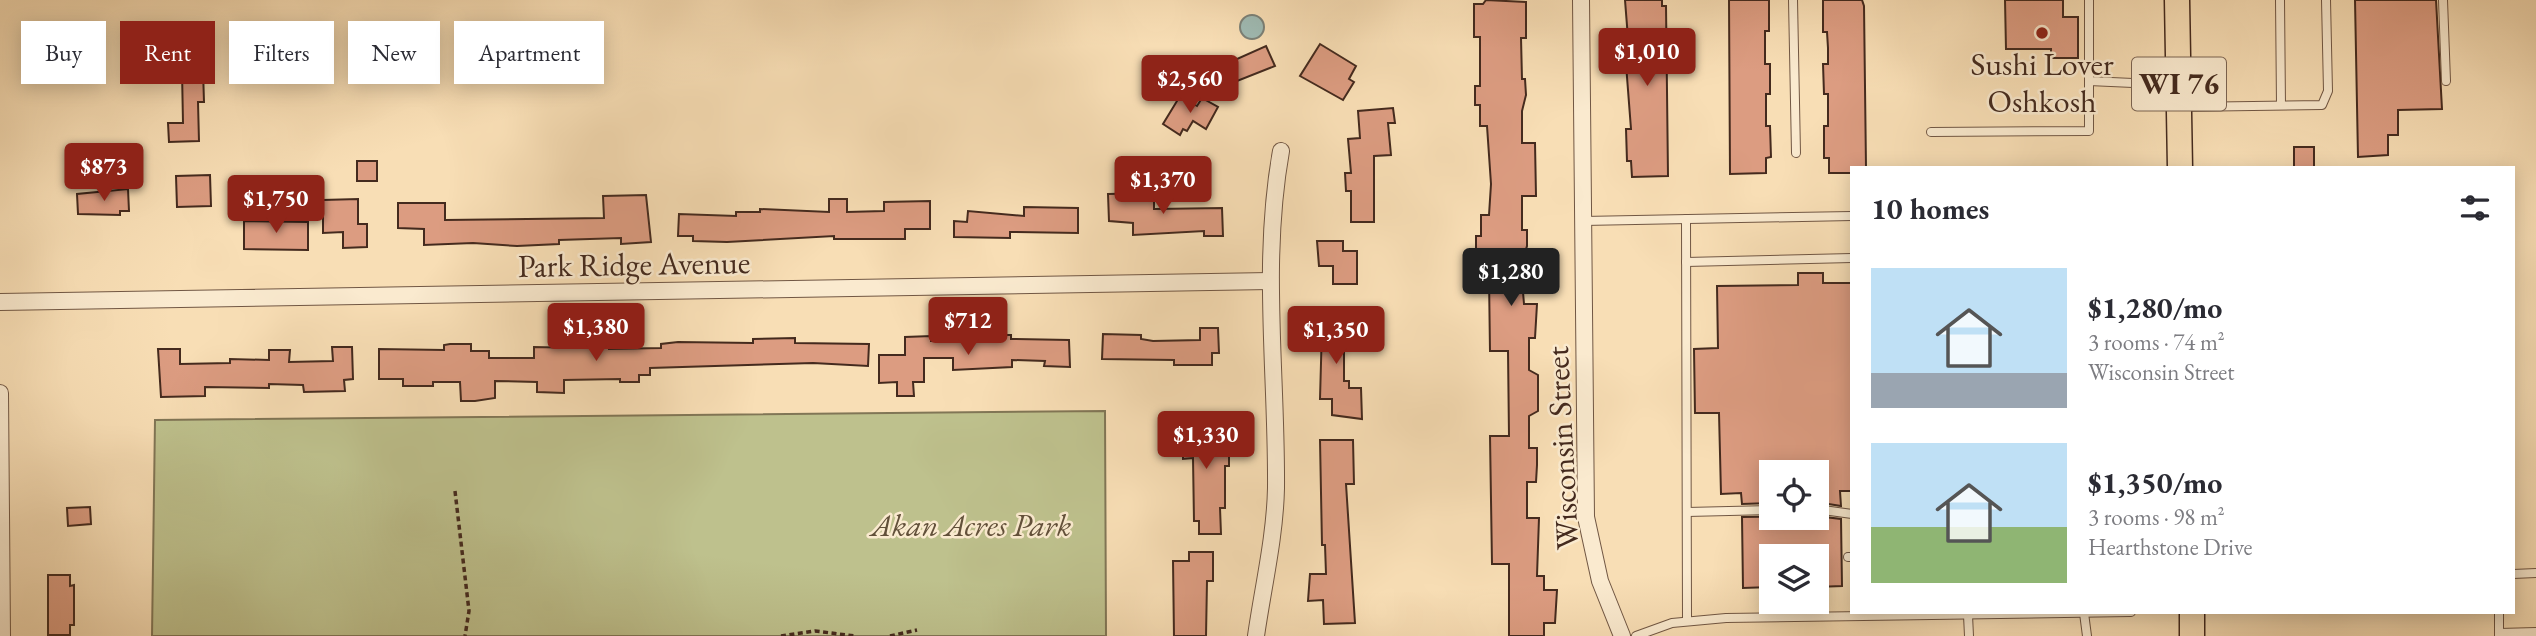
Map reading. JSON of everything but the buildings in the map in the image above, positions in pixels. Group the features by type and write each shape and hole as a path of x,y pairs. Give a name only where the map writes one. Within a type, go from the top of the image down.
{"main road":[{"name":"WI 76","path":"2177,0 2180,166"},
{"path":"2192,614 2192,636"}],"street":[{"name":"Wisconsin Street","path":"1581,0 1587,517 1600,581 1622,636"},
{"path":"1256,636 1276,487 1270,281 1273,197 1281,151"},
{"name":"Park Ridge Avenue","path":"0,302 1270,281"},
{"path":"0,393 2,636"}],"lane":[{"path":"1793,0 1796,153"},
{"path":"1931,132 2089,131 2089,0"},
{"path":"2280,0 2281,105"},
{"path":"2090,81 2179,96 2281,105 2322,105 2328,91 2326,0"},
{"path":"2443,0 2446,81"},
{"path":"1583,221 1850,216"},
{"path":"1686,219 1687,621"},
{"path":"1686,262 1850,258"},
{"path":"1687,512 1759,510"},
{"path":"1829,511 1850,514"},
{"path":"2515,574 2536,573"},
{"path":"1636,636 1672,623 1687,621 2026,614"},
{"path":"2084,614 2087,636"},
{"path":"2499,614 2499,635 2536,632"},
{"path":"1968,615 1969,636"}],"path":[{"path":"455,491 469,611 465,636"},
{"path":"890,636 917,629"},
{"path":"781,636 815,631 855,636"}],"green space":[{"name":"Akan Acres Park","path":"1105,411 1106,636 152,636 155,420"}],"water":[{"path":"1252,15 1261,18 1264,27 1261,36 1252,39 1243,36 1240,27 1243,18"}],"place":[{"name":"Sushi Lover Oshkosh","path":"2042,33"}]}
